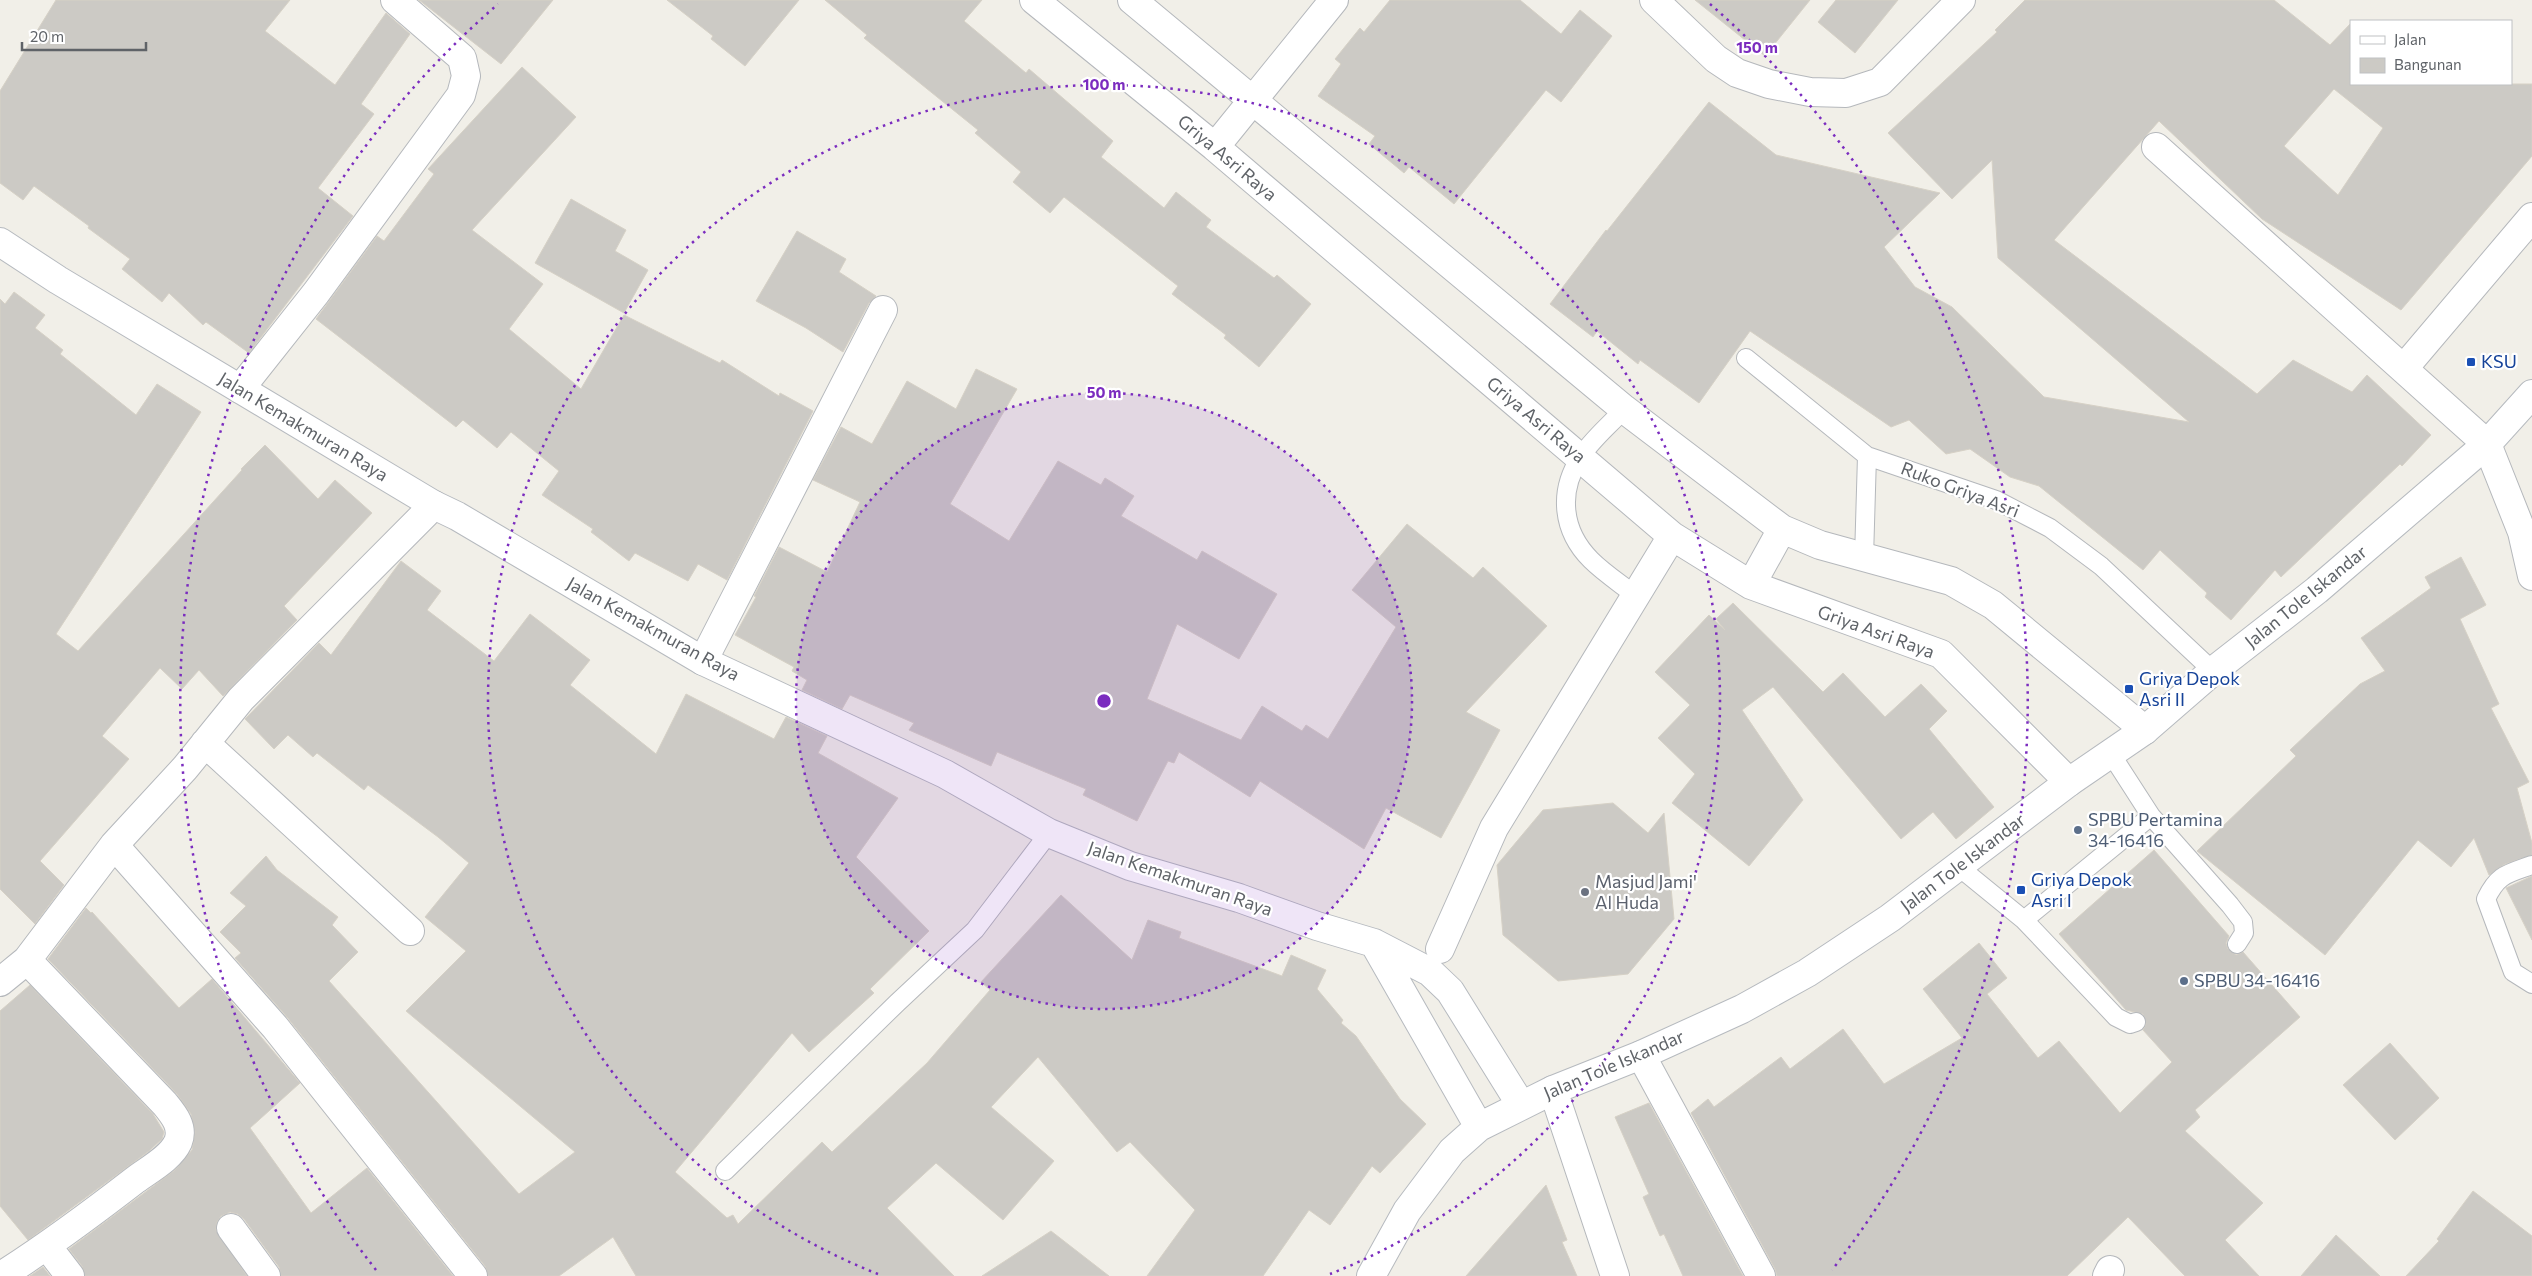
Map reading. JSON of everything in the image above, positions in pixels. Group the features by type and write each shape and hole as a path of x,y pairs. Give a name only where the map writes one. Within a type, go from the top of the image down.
{"street":[{"path":"240,389 316,293 460,95 466,76 462,58 395,0"},
{"name":"Griya Asri Raya","path":"1034,0 1215,147 1672,536 1751,585 1941,654 2070,782"},
{"path":"1132,0 1624,409 1782,529 1820,545 1950,581 1993,605 2145,730"},
{"path":"1215,147 1334,0"},
{"path":"1654,0 1716,59 1737,73 1769,84 1810,92 1846,93 1880,82 1961,0"},
{"path":"2156,147 2487,444 2522,532 2532,576"},
{"path":"2404,368 2532,217"},
{"name":"Jalan Kemakmuran Raya","path":"0,242 434,505 457,516 704,661 945,774 1049,833 1130,866 1239,898 1317,926 1374,943 1430,972 1450,991 1521,1105"},
{"path":"704,661 883,310"},
{"name":"Jalan Tole Iskandar","path":"1371,1276 1407,1211 1452,1151 1479,1127 1553,1090 1641,1055 1742,1009 1807,973 1890,918 2070,782 2145,730 2213,671 2317,590 2487,444 2532,394"},
{"path":"0,982 27,960 114,845 205,743 240,699 434,505"},
{"path":"1751,585 1782,529"},
{"path":"1440,949 1494,828 1672,536"},
{"path":"205,743 410,931"},
{"path":"114,845 275,1027 473,1276"},
{"path":"1374,943 1479,1127"},
{"path":"1,1276 48,1246 162,1159 178,1142 179,1134 177,1119 165,1104 27,960"},
{"path":"1641,1055 1761,1276"},
{"path":"1553,1090 1615,1276"},
{"path":"231,1228 266,1276"},
{"path":"48,1246 70,1276"}],"lane":[{"name":"Ruko Griya Asri","path":"1746,358 1867,456 1996,500 2050,528 2100,566 2213,671"},
{"path":"1624,409 1580,458 1568,484 1564,510 1574,537 1590,560 1636,596"},
{"path":"1864,558 1867,456"},
{"path":"2111,754 2151,816 2230,905 2242,922 2244,933 2237,944"},
{"path":"2024,920 2151,816"},
{"path":"725,1171 897,1003 975,930 1049,833"},
{"path":"2532,864 2501,876 2493,884 2486,899 2513,972 2532,984"},
{"path":"1959,867 2024,920 2116,1017 2130,1024 2136,1022"}],"building":[{"path":"56,0 290,0 265,31 335,85 386,13 410,34 361,104 374,114 318,188 353,216 249,353 206,322 203,325 169,293 162,302 122,269 130,259 34,186 23,200 0,183 0,91"},
{"path":"419,0 553,0 501,64"},
{"path":"667,0 799,0 745,66 711,39 713,36"},
{"path":"825,0 982,0 964,21 1026,73 1029,69 1113,141 1101,157 1164,208 1176,192 1211,220 1206,227 1274,278 1277,275 1311,304 1259,367 1224,338 1226,335 1172,294 1178,286 1064,197 1050,213 1013,182 1021,172 975,133 978,130 864,38 867,35"},
{"path":"1390,0 1520,0 1561,34 1580,10 1612,36 1561,102 1546,90 1454,204 1409,167 1404,173 1369,144 1375,136 1318,96 1341,64 1335,59 1360,28 1364,32"},
{"path":"1695,0 1810,0 1765,56"},
{"path":"1836,0 1898,0 1855,53 1818,22"},
{"path":"2025,0 2274,0 2330,45 2350,24 2350,85 2532,84 2532,156 2401,310 2262,219 2159,121 2054,240 2257,394 2293,360 2352,392 2367,375 2431,435 2402,466 2400,464 2281,577 2275,570 2231,620 2205,597 2207,593 2160,550 2143,570 2039,486 2010,477 1970,449 1946,454 1909,420 1891,427 1750,331 1699,403 1640,360 1638,364 1597,331 1593,337 1550,304 1606,230 1709,102 1776,155 1940,193 1884,247 1915,287 1952,307 2044,397 2189,422 1998,258 1992,160 1952,199 1888,133 1997,32 1995,30","holes":["2334,89 2383,128 2338,195 2284,146"]},
{"path":"522,67 576,117 472,230 543,284 509,329 581,389 624,315 720,363 722,360 779,396 780,393 813,411 727,580 698,564 688,581 635,553 629,561 591,532 593,529 542,495 559,471 511,432 497,448 463,420 456,427 316,319 377,236 384,241 434,174 428,169"},
{"path":"571,199 626,230 615,251 648,270 624,313 535,263"},
{"path":"797,231 846,259 839,272 876,296 869,303 843,352 806,328 756,301"},
{"path":"14,292 45,315 35,328 63,350 60,354 136,415 157,384 201,412 56,634 78,651 241,469 265,445 318,499 335,480 372,513 284,606 297,620 223,696 199,670 182,689 160,668 102,736 129,759 40,861 64,885 35,924 0,889 0,299 5,304"},
{"path":"976,369 1017,389 950,504 1009,541 1058,461 1101,485 1105,478 1134,496 1121,516 1197,560 1202,551 1277,594 1239,659 1177,624 1147,699 1241,740 1262,706 1302,731 1306,725 1328,739 1396,627 1352,590 1407,524 1473,578 1483,567 1547,626 1466,712 1500,730 1441,838 1386,808 1364,849 1260,781 1250,797 1179,752 1174,763 1168,761 1137,821 1083,795 1086,789 997,752 991,766 909,730 914,723 850,695 842,709 802,690 807,680 792,671 794,667 735,635 756,597 754,596 779,547 827,572 860,502 813,480 841,427 872,444 907,381 956,409"},
{"path":"2461,557 2486,605 2460,619 2499,704 2491,708 2529,782 2517,788 2532,843 2532,855 2505,864 2489,875 2474,838 2451,867 2418,840 2325,955 2197,851 2296,756 2290,750 2360,684 2385,671 2361,638 2431,588 2425,577"},
{"path":"401,561 441,591 427,610 494,661 530,614 590,660 570,685 656,754 686,694 774,739 786,717 827,736 818,753 898,798 856,857 929,931 870,989 874,993 809,1052 792,1033 675,1172 727,1218 733,1215 738,1224 822,1142 832,1152 927,1063 990,990 981,982 1061,895 1132,960 1148,920 1181,932 1179,938 1282,976 1291,955 1326,970 1317,989 1343,1020 1341,1023 1356,1036 1400,1099 1426,1124 1380,1173 1372,1166 1330,1225 1309,1210 1263,1276 1147,1276 1195,1210 1130,1142 1117,1152 1038,1057 991,1107 1054,1161 1003,1220 936,1163 887,1208 954,1276 636,1276 613,1237 559,1276 488,1276 485,1266 287,1017 235,958 241,953 220,932 246,906 230,893 266,856 277,870 338,917 332,925 358,952 329,981 519,1194 575,1152 406,1011 466,951 425,917 469,863 438,837 368,785 364,790 317,753 313,757 288,735 274,749 245,719 319,643 331,655"},
{"path":"1733,603 1823,692 1843,673 1885,717 1921,684 1947,711 1929,729 1994,807 1956,839 1933,812 1901,839 1773,687 1742,710 1803,800 1749,866 1672,803 1695,774 1658,738 1690,705 1655,672 1709,615 1725,630 1716,619"},
{"name":"Masjud Jami' Al Huda","path":"1613,803 1648,833 1664,813 1674,919 1628,974 1558,981 1503,935 1497,865 1543,810"},
{"path":"2154,850 2229,936 2226,943 2228,949 2236,955 2243,952 2300,1017 2195,1110 2200,1117 2185,1131 2263,1203 2225,1240 2259,1276 2185,1276 2128,1217 2067,1276 1777,1276 1691,1113 1708,1099 1714,1107 1781,1057 1790,1069 1843,1029 1884,1084 1962,1038 1923,989 1979,943 2007,978 1987,994 2038,1058 2059,1041 2120,1113 2172,1062 2143,1030 2146,1024 2143,1014 2126,1010 2059,934"},
{"path":"2532,876 2532,940 2506,888"},
{"path":"86,908 92,912 179,1008 212,979 300,1083 250,1128 311,1213 367,1168 453,1276 281,1276 279,1267 244,1219 238,1214 230,1212 221,1216 217,1222 216,1230 247,1276 85,1276 82,1266 69,1249 175,1170 192,1150 195,1132 191,1114 177,1094 48,959"},
{"path":"30,985 153,1114 164,1132 162,1139 149,1151 28,1240 0,1206 0,1011"},
{"path":"2390,1043 2439,1098 2395,1140 2343,1085"},
{"path":"1649,1103 1743,1276 1683,1276 1664,1234 1660,1236 1643,1197 1649,1194 1615,1117"},
{"path":"1546,1185 1567,1240 1562,1242 1577,1276 1466,1276"},
{"path":"2473,1191 2532,1236 2532,1276 2406,1276 2439,1241 2437,1239"},
{"path":"1051,1231 1109,1276 982,1276"},
{"path":"2336,1235 2380,1276 2301,1276"},
{"path":"43,1267 50,1276 30,1276"}],"place":[{"name":"KSU","path":"2471,362"},
{"name":"Griya Depok Asri II","path":"2129,689"},
{"name":"SPBU Pertamina 34-16416","path":"2078,830"},
{"name":"Griya Depok Asri I","path":"2021,890"},
{"name":"Masjud Jami' Al Huda","path":"1585,892"},
{"name":"SPBU 34-16416","path":"2184,981"}]}
